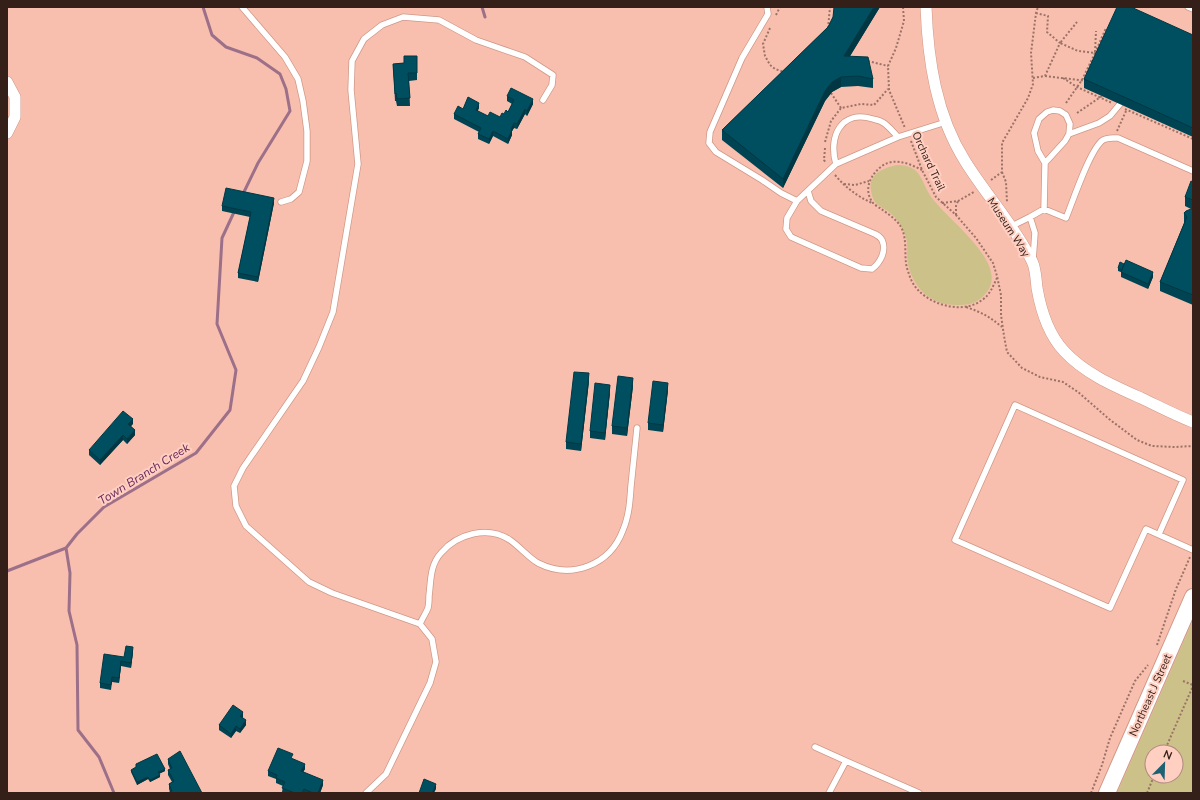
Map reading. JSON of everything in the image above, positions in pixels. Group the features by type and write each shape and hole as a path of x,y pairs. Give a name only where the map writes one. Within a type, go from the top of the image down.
{"street":[{"name":"Museum Way","path":"926,7 928,42 934,81 946,122 964,160 1012,226 1033,263 1039,298 1044,317 1052,336 1063,351 1078,364 1099,378 1192,423"},
{"path":"7,82 15,97 16,117 7,133"},
{"name":"Northeast J Street","path":"1107,793 1193,597"}],"lane":[{"path":"242,7 285,57 298,79 303,101 307,161 299,192 291,199 281,202"},
{"path":"768,7 768,14 742,58 710,132 710,143 716,152 796,201"},
{"path":"1188,7 1193,9"},
{"path":"366,793 386,774 430,683 436,662 432,639 420,624 332,593 309,582 246,526 236,506 234,486 243,468 303,381 333,312 358,164 351,90 352,61 364,39 382,25 403,17 439,20 476,40 525,57 553,75 552,85 543,100"},
{"path":"1069,134 1099,123 1110,116 1119,105"},
{"path":"1044,163 1065,141 1069,134 1070,124 1066,115 1060,111 1053,110 1047,112 1039,119 1034,133 1038,151 1044,163 1044,208"},
{"path":"836,164 833,154 837,130 844,121 855,117 865,116 882,122 898,137"},
{"path":"808,191 811,201 821,211 875,234 882,240 884,250 879,264 872,269 861,268 791,237 786,230 787,218 796,201 836,164 898,137 946,122"},
{"path":"1044,208 1066,218 1090,159 1103,140 1109,137 1118,138 1193,171"},
{"path":"1012,226 1044,208"},
{"path":"1030,217 1036,233 1033,263"},
{"path":"1159,534 1183,480 1015,405 955,540 1110,608 1146,529 1193,550"},
{"path":"420,624 428,608 434,564 442,552 452,542 473,533 498,535 509,539 538,562 549,567 562,570 590,566 602,559 616,545 628,514 637,428"},
{"path":"815,747 919,793"},
{"path":"830,792 846,761"}],"path":[{"path":"774,19 780,7"},
{"path":"826,34 830,7"},
{"name":"Orchard Trail","path":"903,7 904,21 896,48 888,66 889,88 922,170 936,196 956,215 976,238 993,263 1001,295 1000,306 1007,352 1022,368 1040,377 1063,382 1137,440 1152,446 1193,446"},
{"path":"1009,205 1006,200 1006,182 1002,172 1002,143 1028,98 1033,84 1031,53 1038,7"},
{"path":"1036,13 1048,16 1047,32 1060,43 1078,51 1095,53 1099,55"},
{"path":"1045,76 1060,43 1076,22"},
{"path":"771,25 762,44 765,56 770,65 775,69 781,72 789,72"},
{"path":"1102,26 1111,30"},
{"path":"1066,103 1082,80 1106,28"},
{"path":"1095,53 1096,31"},
{"path":"865,60 888,66"},
{"path":"1033,78 1045,76 1088,81"},
{"path":"1063,78 1077,87 1119,105 1126,110 1193,139"},
{"path":"889,88 874,105 861,104 841,108 831,121 826,138 824,160 843,184 851,191 895,219 902,228 906,240 907,269 912,282 918,290 930,300 942,305 957,307 971,306 987,296 993,288 997,276"},
{"path":"831,93 841,108"},
{"path":"1077,113 1101,97"},
{"path":"1114,138 1126,110"},
{"path":"873,204 868,186 876,170 885,164 905,162 922,170"},
{"path":"942,203 958,201 1002,172"},
{"path":"843,184 855,185 870,180"},
{"path":"956,215 956,206 958,201"},
{"path":"965,307 990,317 1003,328"},
{"path":"1155,649 1176,589 1190,556"},
{"path":"1091,793 1102,765 1110,738 1135,681 1150,662"},
{"path":"1167,744 1193,685 1183,681"}],"shaded area":[{"path":"897,165 909,167 917,172 934,200 965,232 983,255 989,267 992,278 989,289 976,302 960,305 939,302 926,295 916,283 908,264 907,241 903,229 895,217 875,202 871,191 874,176 882,170"},
{"path":"1193,620 1193,793 1117,793"}],"building":[{"path":"834,7 874,7 844,56 868,57 873,79 858,76 841,77 832,82 825,91 783,179 722,130 828,27 833,17"},
{"path":"1117,7 1131,7 1193,35 1193,128 1084,79"},
{"path":"404,56 417,56 417,73 408,73 410,98 397,99 396,93 395,94 393,64 404,63"},
{"path":"511,88 533,99 527,111 525,109 517,124 514,123 508,139 493,131 489,139 478,134 481,128 454,114 458,106 463,109 468,97 479,103 476,110 488,116 490,112 500,117 506,110 508,112 514,100 507,96"},
{"path":"1191,181 1193,182 1193,200 1185,197"},
{"path":"226,188 274,198 258,277 238,273 251,212 222,206"},
{"path":"1191,209 1193,210 1193,295 1160,282 1187,217 1184,213"},
{"path":"1126,260 1153,272 1148,284 1121,272"},
{"path":"1120,262 1124,264 1122,270 1118,268"},
{"path":"574,372 589,373 581,444 566,442"},
{"path":"618,376 633,378 627,428 612,426"},
{"path":"653,381 668,383 663,425 648,423"},
{"path":"595,383 610,385 605,433 590,431"},
{"path":"123,411 133,419 128,424 135,430 127,439 123,435 100,460 89,450"},
{"path":"126,646 133,647 131,663 121,661 119,678 112,677 111,685 100,683 104,654 124,657"},
{"path":"233,705 243,712 240,716 246,720 240,729 236,726 231,734 219,725"},
{"path":"278,748 293,754 291,758 305,764 301,771 323,780 318,793 313,793 304,789 302,793 295,793 282,788 285,782 276,778 277,775 268,771"},
{"path":"180,751 202,793 168,793 172,791 169,784 174,781 168,770 172,768 168,759"},
{"path":"157,754 165,769 158,772 160,775 150,780 148,777 137,782 131,770 136,767 136,764"},
{"path":"424,779 436,784 432,793 419,793"}],"waterway":[{"name":"Town Branch Creek","path":"203,7 212,35 226,47 257,58 280,74 286,89 290,111 258,163 243,194"},
{"path":"482,7 485,17"},
{"name":"Town Branch Creek","path":"7,571 66,548 77,534 104,507 196,453 230,410 236,370 217,324 222,238 235,210"},
{"path":"66,548 70,573 69,611 77,645 78,730 99,757 114,793"}]}
